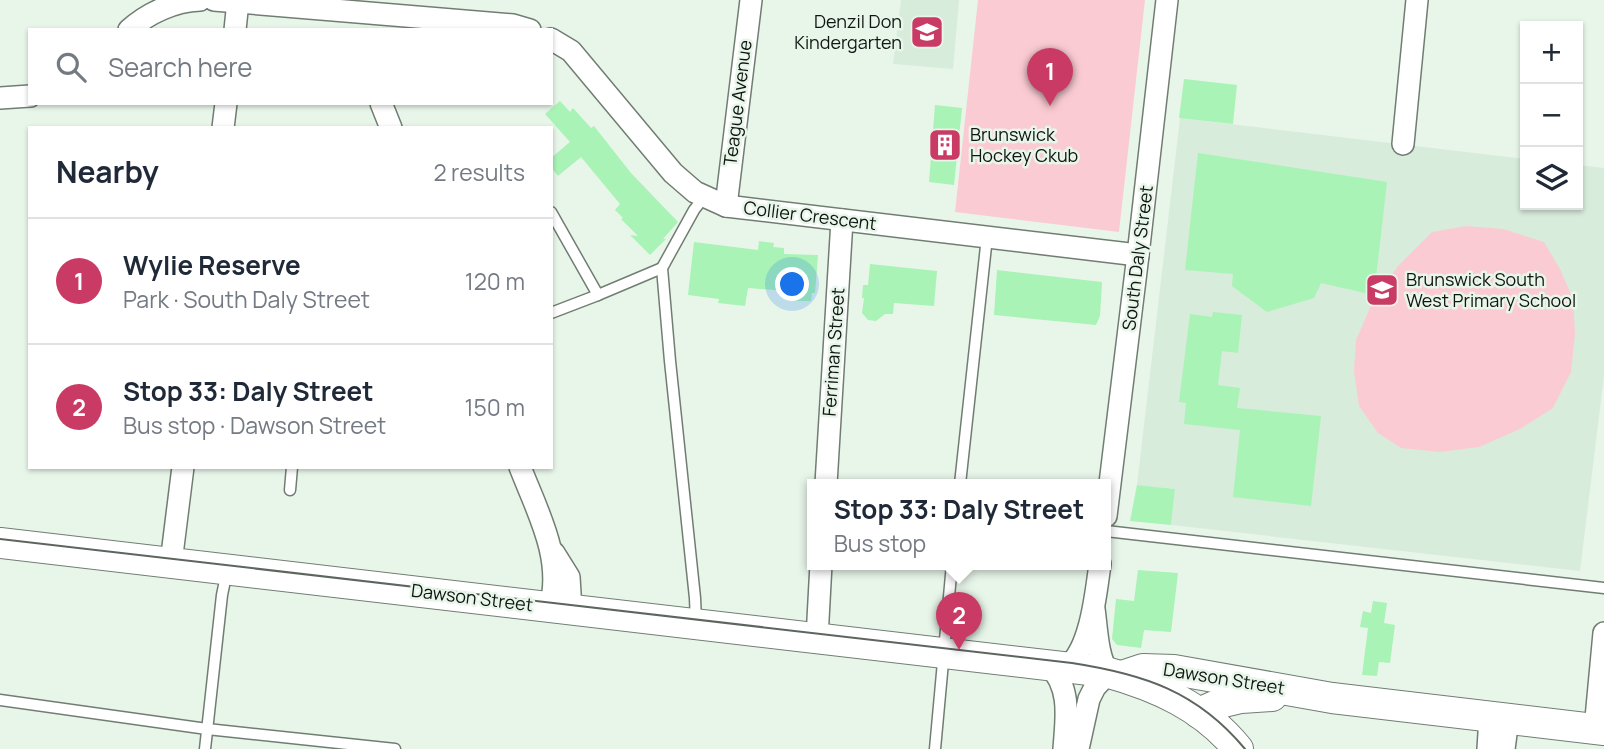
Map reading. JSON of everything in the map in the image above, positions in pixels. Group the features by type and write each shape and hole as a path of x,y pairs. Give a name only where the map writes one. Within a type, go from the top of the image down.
{"main road":[{"name":"Dawson Street","path":"0,543 1115,674 1143,669 1174,670 1332,698 1599,729"},
{"path":"1115,674 1174,697 1217,732"},
{"name":"Dawson Street","path":"1217,732 1224,702 1274,696 1332,698"}],"street":[{"path":"132,28 150,14 172,5 200,0"},
{"path":"214,0 523,28"},
{"name":"Teague Avenue","path":"726,205 751,0"},
{"name":"South Daly Street","path":"1111,479 1167,0"},
{"path":"1403,144 1417,0"},
{"path":"235,28 238,1"},
{"name":"Collier Crescent","path":"553,40 570,51 673,173 704,197 726,205 1138,255"},
{"path":"0,98 28,96"},
{"path":"223,126 226,105"},
{"path":"383,105 390,126"},
{"name":"Ferriman Street","path":"826,479 842,220"},
{"path":"172,564 183,469"},
{"path":"521,469 551,549 561,608"},
{"path":"817,638 821,570"},
{"path":"1064,749 1067,706 1065,692 1053,669 1072,663 1078,654 1094,609 1099,570"},
{"path":"1078,749 1089,699 1095,687 1115,674 1099,646 1094,609"},
{"path":"1599,729 1604,633"},
{"path":"1488,749 1499,718"},
{"path":"1499,718 1504,749"}],"lane":[{"path":"696,624 662,268 704,197"},
{"path":"553,216 598,295"},
{"path":"961,479 987,237"},
{"path":"553,312 662,268"},
{"path":"290,490 292,469"},
{"path":"1111,532 1604,588"},
{"path":"205,749 227,570"},
{"path":"935,749 951,570"},
{"path":"0,700 207,729 395,749"}],"shaded area":[{"name":"Denzil Don Kindergarten","path":"901,0 959,0 953,69 893,64"},
{"path":"978,0 1145,0 1119,232 955,212"},
{"name":"Brunswick South West Primary School","path":"1180,118 1520,158 1520,210 1583,210 1583,166 1604,168 1604,376 1580,571 1171,525 1175,489 1137,485"},
{"path":"1466,226 1503,229 1544,242 1573,299 1575,334 1571,372 1553,408 1520,429 1479,447 1440,452 1401,448 1378,433 1359,406 1354,371 1356,340 1373,301 1398,266 1432,232"}],"building":[{"path":"1184,79 1237,85 1233,124 1179,118"},
{"path":"560,101 570,112 573,108 591,128 594,126 631,173 678,222 650,255 630,235 638,236 615,210 620,204 581,157 558,176 553,170 553,156 570,142 545,114"},
{"name":"Brunswick Hockey Ckub","path":"935,105 962,108 954,185 929,182"},
{"path":"1198,153 1387,182 1374,295 1321,283 1314,298 1267,312 1232,286 1233,274 1185,270"},
{"path":"759,241 774,243 773,247 784,248 784,254 818,255 815,293 812,293 811,301 787,301 788,291 748,288 745,306 718,303 719,299 688,295 694,242 758,250"},
{"path":"870,264 937,271 934,306 894,303 893,314 885,314 876,321 868,320 862,313 862,298 863,285 868,285"},
{"path":"997,270 1102,282 1100,316 1096,325 994,315"},
{"path":"1213,312 1242,315 1238,353 1222,351 1218,385 1240,388 1237,408 1321,416 1311,506 1233,497 1240,430 1184,424 1186,403 1179,402 1190,314 1212,317"},
{"path":"1137,485 1175,489 1171,525 1130,521"},
{"path":"1138,570 1178,573 1171,632 1144,630 1141,648 1117,645 1112,639 1116,599 1134,601"},
{"path":"1373,601 1387,603 1384,623 1395,625 1390,663 1379,662 1377,676 1362,675 1368,628 1360,627 1363,611 1371,613"}],"tram line":[{"path":"0,539 1098,667 1145,680 1188,699 1227,729 1245,749"}],"place":[{"name":"Denzil Don Kindergarten","path":"927,32"},
{"name":"Wylie Reserve","path":"1050,106"},
{"name":"Brunswick Hockey Ckub","path":"945,145"},
{"name":"Brunswick South West Primary School","path":"1382,290"},
{"name":"Stop 33: Daly Street","path":"959,650"}]}
